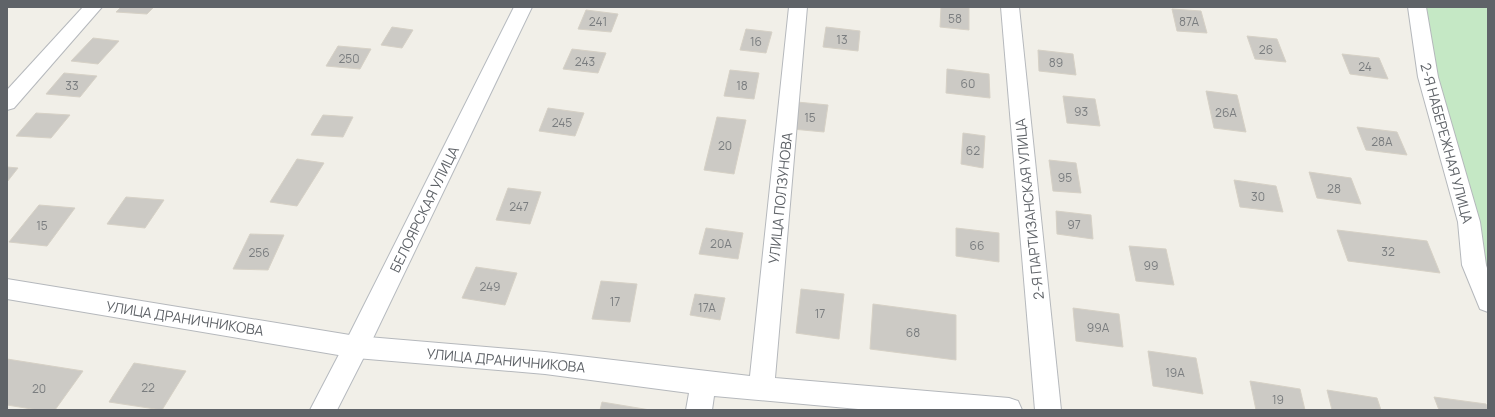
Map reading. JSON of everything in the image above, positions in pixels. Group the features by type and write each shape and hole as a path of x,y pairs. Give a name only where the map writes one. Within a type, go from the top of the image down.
{"street":[{"path":"7,103 93,7"},
{"name":"БЕЛОЯРСКАЯ УЛИЦА","path":"323,410 356,347 523,7"},
{"name":"УЛИЦА ПОЛЗУНОВА","path":"761,388 798,7"},
{"name":"2-Я ПАРТИЗАНСКАЯ УЛИЦА","path":"1010,7 1048,410"},
{"name":"2-Я НАБЕРЕЖНАЯ УЛИЦА","path":"1416,7 1428,77 1469,222 1474,265 1488,302"},
{"name":"УЛИЦА ДРАНИЧНИКОВА","path":"7,289 356,347 545,362 761,388 1009,410"},
{"path":"699,410 704,382"}],"green space":[{"path":"1416,7 1488,7 1488,295"}],"building":[{"path":"121,7 154,7 147,14 116,12"},
{"path":"941,7 969,8 969,30 940,27"},
{"path":"1172,9 1201,11 1207,33 1177,31"},
{"path":"586,10 618,14 611,32 578,29"},
{"path":"392,27 413,30 402,48 381,45"},
{"path":"826,27 860,31 858,51 823,47"},
{"path":"746,29 772,32 766,53 740,50"},
{"path":"1247,36 1277,39 1286,62 1255,59"},
{"path":"93,38 119,41 98,64 71,61"},
{"path":"338,46 371,49 360,69 326,66"},
{"path":"572,49 606,53 598,73 563,69"},
{"path":"1038,50 1073,54 1076,75 1039,71"},
{"path":"1342,54 1379,58 1388,79 1350,74"},
{"path":"947,69 989,74 990,98 946,93"},
{"path":"730,70 759,73 754,99 724,96"},
{"path":"64,73 97,76 80,97 46,94"},
{"path":"1206,91 1237,95 1246,132 1214,128"},
{"path":"1063,96 1095,99 1100,126 1067,123"},
{"path":"797,102 828,105 824,132 792,129"},
{"path":"548,108 584,113 575,136 539,131"},
{"path":"36,113 70,115 51,138 16,136"},
{"path":"323,115 353,117 343,137 311,135"},
{"path":"717,117 746,120 734,174 704,170"},
{"path":"1357,127 1397,132 1407,155 1366,150"},
{"path":"963,133 985,136 983,168 961,164"},
{"path":"297,159 324,163 297,206 270,202"},
{"path":"1049,160 1076,163 1081,193 1053,191"},
{"path":"7,167 18,168 7,182"},
{"path":"1309,172 1351,178 1361,204 1317,198"},
{"path":"1234,180 1276,186 1283,212 1240,207"},
{"path":"508,188 541,192 530,224 496,220"},
{"path":"126,197 164,200 145,228 107,224"},
{"path":"39,205 75,208 47,246 9,242"},
{"path":"1056,211 1091,215 1093,239 1057,234"},
{"path":"706,228 743,233 738,259 699,254"},
{"path":"956,228 999,233 999,262 956,256"},
{"path":"1337,230 1427,241 1440,273 1348,261"},
{"path":"250,234 284,235 268,270 233,269"},
{"path":"1129,246 1166,249 1174,285 1136,281"},
{"path":"476,267 517,273 505,305 462,298"},
{"path":"601,281 637,284 630,322 592,319"},
{"path":"801,289 844,294 839,339 796,333"},
{"path":"695,294 725,298 720,320 690,315"},
{"path":"873,304 956,315 956,360 870,349"},
{"path":"1073,308 1119,314 1123,347 1076,341"},
{"path":"1148,351 1196,358 1203,394 1153,386"},
{"path":"7,359 83,371 55,410 38,410 7,405"},
{"path":"134,363 186,371 162,410 109,402"},
{"path":"1250,381 1300,389 1305,410 1256,410"},
{"path":"1327,390 1377,398 1381,410 1332,410"},
{"path":"1434,397 1486,404 1488,410 1439,410"},
{"path":"602,402 650,410 600,410"}]}
